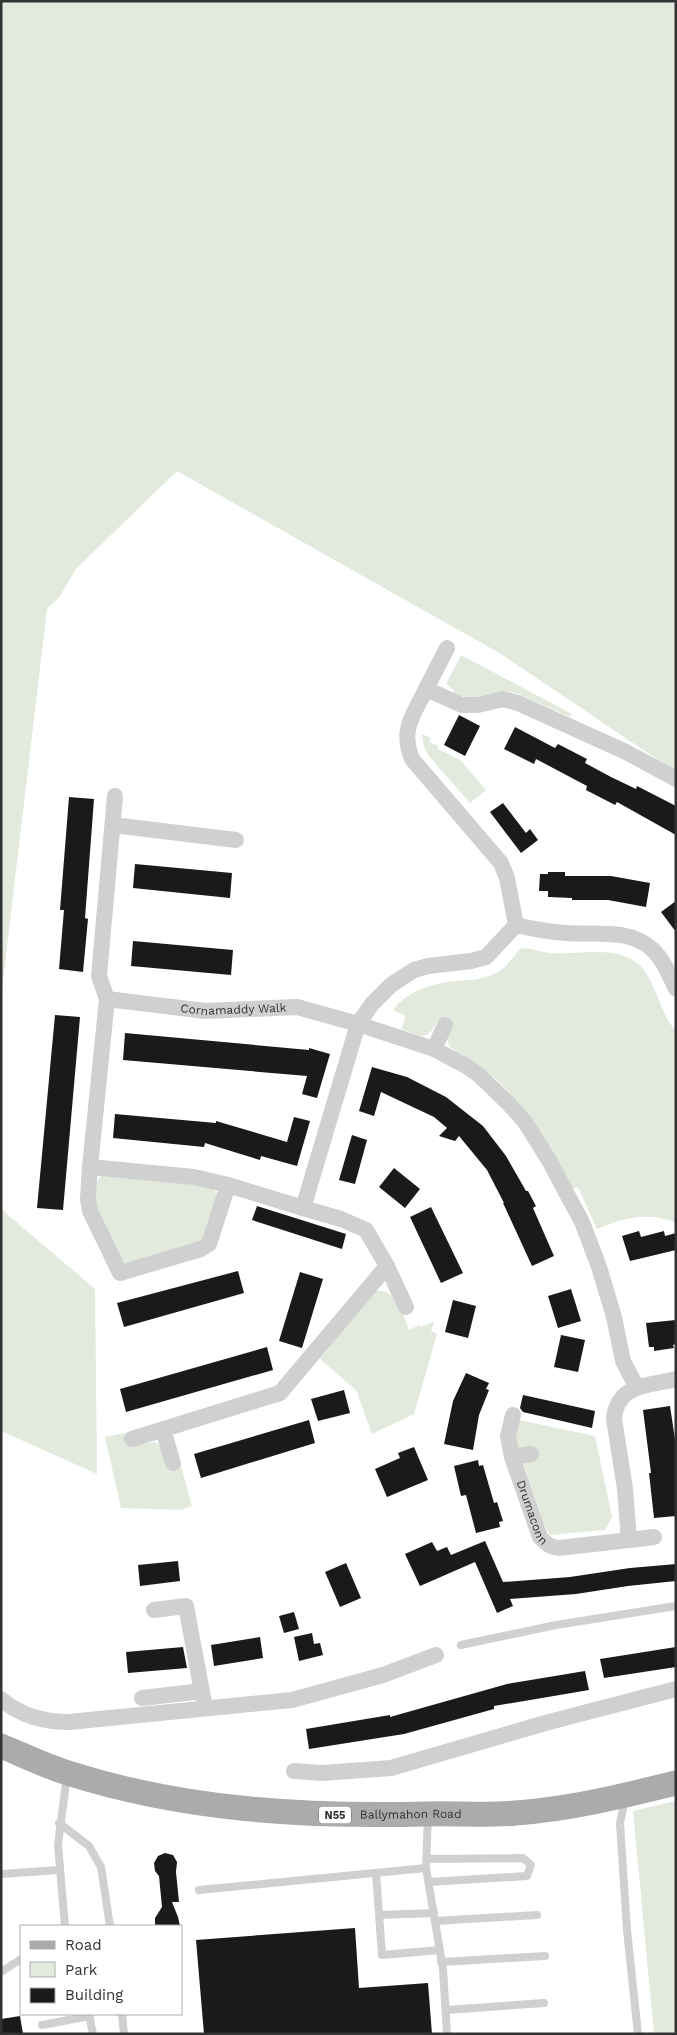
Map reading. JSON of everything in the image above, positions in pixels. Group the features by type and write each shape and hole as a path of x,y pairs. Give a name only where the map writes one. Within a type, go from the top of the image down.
{"main road":[{"name":"Ballymahon Road","path":"1,1746 67,1773 126,1788 217,1807 282,1813 338,1815 515,1813 586,1804 676,1783"}],"street":[{"path":"447,648 407,731 406,738 409,752 412,759 433,785 501,863 507,878 516,925"},
{"path":"426,689 462,705 478,705 503,699 518,703 626,752 676,779"},
{"path":"115,796 100,976 107,1000 88,1199 90,1211 114,1275 209,1244 228,1185"},
{"path":"112,825 236,840"},
{"path":"516,925 543,932 611,933 629,936 653,950 665,965 676,989"},
{"path":"303,1208 358,1024 380,995 403,976 428,966 480,959 492,952 516,925"},
{"name":"Cornamaddy Walk","path":"107,1000 205,1011 297,1007 358,1024 434,1049 466,1066 491,1086 525,1122 546,1154 591,1244 614,1317 623,1361 637,1388"},
{"path":"434,1049 444,1025"},
{"path":"90,1168 194,1177 228,1185 341,1219 366,1230 371,1236 406,1307"},
{"path":"132,1438 280,1393 386,1266"},
{"path":"629,1540 625,1489 614,1419 615,1410 621,1397 626,1393 637,1388 676,1379"},
{"name":"Drumaconn","path":"513,1415 508,1436 512,1457 544,1542 554,1548 559,1548 654,1538"},
{"path":"163,1430 173,1463"},
{"path":"512,1457 531,1454"},
{"path":"154,1610 186,1606 205,1708"},
{"path":"1,1700 10,1707 32,1717 55,1722 80,1722 292,1700 383,1675 436,1655"},
{"path":"294,1771 322,1774 390,1768 549,1722 676,1689"},
{"path":"142,1698 202,1691"}],"lane":[{"path":"461,1645 556,1625 676,1606"},
{"path":"65,1925 58,1846 59,1823 67,1773"},
{"path":"625,1796 620,1823 627,1930 638,2034"},
{"path":"428,1814 426,1868 442,1962 448,2034"},
{"path":"59,1823 89,1846 100,1868 110,1925"},
{"path":"427,1859 523,1858 531,1864 527,1876 429,1882"},
{"path":"199,1890 426,1868"},
{"path":"1,1874 59,1870"},
{"path":"376,1873 382,1955 440,1950"},
{"path":"379,1915 434,1917 537,1915"},
{"path":"442,1962 545,1956"},
{"path":"1,1972 20,1960"},
{"path":"446,2010 544,2003"},
{"path":"42,2025 90,2015 93,2034"},
{"path":"122,2015 124,2034"}],"green space":[{"path":"1,1 676,1 676,772 501,654 177,471 76,569 60,596 47,609 1,997"},
{"path":"461,655 572,714 570,717 516,693 505,691 471,698 453,694 454,690 447,685 447,682"},
{"path":"422,734 431,738 429,742 438,746 438,749 460,760 486,790 470,803 428,755 424,747"},
{"path":"522,948 549,953 614,953 637,963 650,980 667,1017 676,1031 676,1223 656,1217 636,1217 597,1229 578,1187 573,1189 547,1143 527,1113 504,1086 449,1046 447,1038 452,1027 438,1020 430,1032 423,1036 401,1029 406,1016 393,1010 404,999 433,985 480,979 492,975 504,968"},
{"path":"101,1176 199,1185 211,1188 218,1194 205,1236 199,1242 127,1263 123,1262 95,1205 98,1180"},
{"path":"1,1209 95,1289 97,1474 1,1431"},
{"path":"376,1291 383,1291 394,1298 409,1330 434,1321 431,1331 437,1334 414,1414 372,1434 356,1390 320,1359 369,1297"},
{"path":"519,1420 595,1436 612,1517 605,1530 550,1535 544,1524 515,1439"},
{"path":"126,1433 130,1446 155,1442 180,1462 192,1506 181,1510 121,1508 105,1437"},
{"path":"676,1801 676,2034 654,2034 633,1811"}],"building":[{"path":"459,715 480,726 465,756 444,745"},
{"path":"515,727 555,748 558,744 587,759 585,763 611,777 636,789 637,786 676,806 676,835 617,802 615,805 586,790 587,786 536,759 534,764 504,749"},
{"path":"69,797 94,799 85,918 88,919 83,972 59,969 64,910 60,910"},
{"path":"503,803 526,833 530,829 538,840 521,853 490,812"},
{"path":"135,864 232,873 230,898 133,888"},
{"path":"548,872 565,872 565,876 611,876 650,883 646,907 608,900 572,900 572,898 548,897 548,891 539,891 540,874 548,874"},
{"path":"676,901 676,932 661,912"},
{"path":"133,941 233,950 231,975 131,966"},
{"path":"55,1015 80,1017 63,1210 37,1208"},
{"path":"125,1033 309,1050 309,1048 330,1054 317,1098 302,1094 307,1076 123,1060"},
{"path":"372,1067 407,1077 446,1097 483,1126 506,1156 526,1191 528,1191 536,1206 533,1208 554,1256 532,1266 487,1170 459,1136 455,1141 439,1136 447,1128 434,1117 381,1092 374,1116 359,1111"},
{"path":"115,1114 216,1123 216,1121 287,1142 294,1117 310,1121 297,1166 261,1156 260,1160 205,1143 204,1147 113,1138"},
{"path":"352,1135 367,1140 355,1184 339,1180"},
{"path":"394,1168 420,1189 405,1208 379,1187"},
{"path":"257,1206 346,1234 342,1249 252,1220"},
{"path":"431,1207 463,1273 441,1283 410,1217"},
{"path":"639,1231 641,1237 664,1231 665,1236 676,1233 676,1250 630,1261 622,1236"},
{"path":"238,1271 244,1293 124,1327 117,1303"},
{"path":"300,1272 323,1279 302,1348 279,1341"},
{"path":"571,1289 581,1321 558,1328 548,1296"},
{"path":"453,1300 476,1306 468,1338 445,1332"},
{"path":"676,1320 676,1344 673,1345 674,1348 654,1351 654,1347 649,1347 646,1323"},
{"path":"561,1335 585,1340 578,1372 554,1367"},
{"path":"267,1347 273,1370 126,1412 120,1389"},
{"path":"466,1373 489,1383 486,1389 489,1390 479,1415 473,1450 444,1444 453,1401"},
{"path":"344,1390 350,1413 318,1421 311,1399"},
{"path":"523,1395 595,1411 592,1428 523,1412 520,1408"},
{"path":"670,1406 676,1446 676,1516 654,1518 649,1473 651,1473 643,1410"},
{"path":"309,1420 315,1443 201,1478 194,1454"},
{"path":"414,1447 428,1480 387,1497 375,1469 400,1458 398,1453"},
{"path":"478,1460 479,1466 483,1465 494,1503 497,1502 503,1521 499,1522 500,1527 476,1533 466,1495 461,1496 454,1466"},
{"path":"485,1541 503,1582 570,1577 630,1568 676,1564 676,1581 576,1594 510,1599 513,1606 497,1613 475,1562 420,1586 405,1554 432,1542 437,1551 447,1547 451,1555"},
{"path":"178,1561 180,1581 140,1586 138,1565"},
{"path":"346,1563 361,1598 340,1607 325,1572"},
{"path":"294,1612 299,1629 284,1633 279,1616"},
{"path":"312,1633 314,1644 320,1643 323,1655 299,1661 294,1637"},
{"path":"260,1637 263,1658 214,1666 211,1645"},
{"path":"183,1647 187,1668 128,1673 126,1652"},
{"path":"676,1647 676,1667 604,1678 600,1659"},
{"path":"585,1671 589,1690 494,1706 494,1709 404,1734 309,1749 306,1729 390,1715 390,1717 507,1684"},
{"path":"165,1853 173,1855 177,1862 179,1902 172,1902 180,1925 155,1925 155,1918 162,1907 159,1876 155,1871 154,1863 158,1856"},
{"path":"355,1928 359,1988 428,1983 432,2034 204,2034 196,1940"},
{"path":"20,2016 23,2034 1,2034 1,2019"}]}
